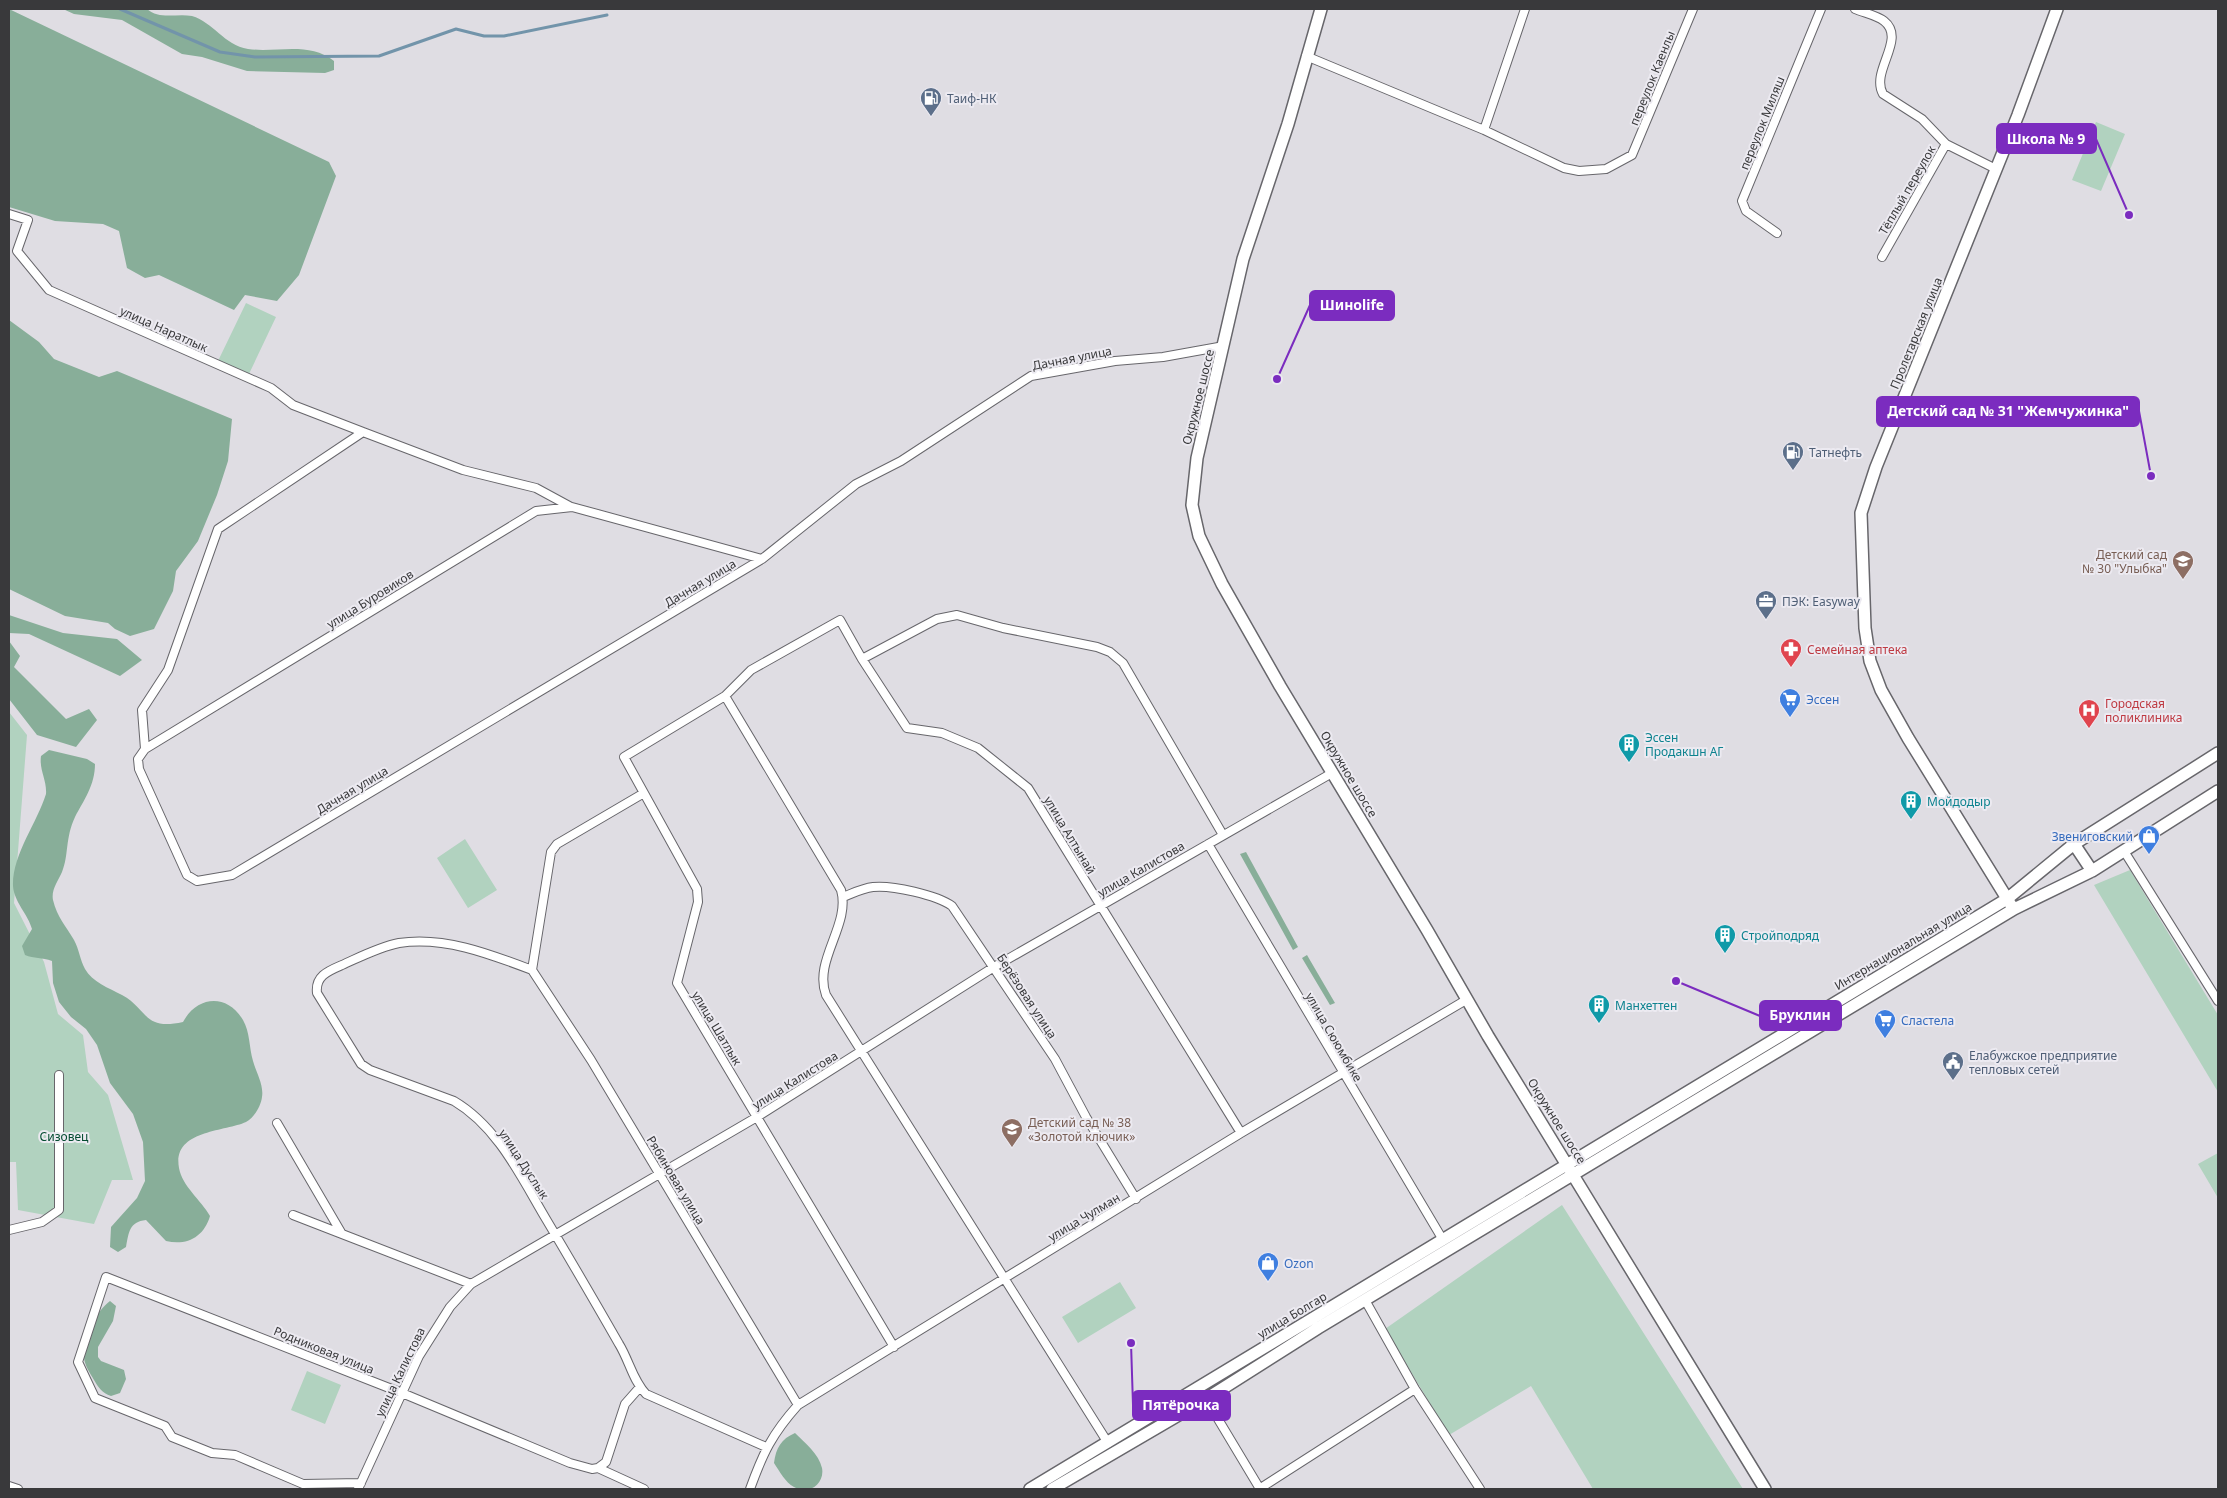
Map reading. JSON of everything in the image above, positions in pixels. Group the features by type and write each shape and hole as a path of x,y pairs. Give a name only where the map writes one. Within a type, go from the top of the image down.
{"street":[{"name":"Окружное шоссе","path":"1321,9 1288,124 1243,259 1197,458 1192,505 1195,523 1222,584 1332,773 1466,1000 1765,1489"},
{"path":"1306,56 1484,130 1525,9"},
{"name":"переулок Каенлы","path":"1484,130 1564,168 1579,171 1606,169 1632,155 1693,9"},
{"name":"переулок Миляш","path":"1777,233 1746,211 1742,200 1821,9"},
{"name":"Тёплый переулок","path":"1855,9 1881,19 1892,32 1891,42 1879,78 1883,94 1922,119 1946,144 1882,257"},
{"name":"Пролетарская улица","path":"2010,904 1911,743 1874,675 1865,628 1861,513 1869,485 1996,169 2057,9"},
{"path":"1946,144 1996,169"},
{"name":"улица Наратлык","path":"9,214 28,220 17,250 50,290 271,388 293,405 464,470 536,488 572,507"},
{"name":"Дачная улица","path":"144,749 138,759 139,769 183,869 197,881 232,875 762,559 856,484 901,461 1031,376 1115,361 1163,357 1224,346"},
{"path":"144,749 142,710 168,670 218,529 363,432"},
{"name":"улица Буровиков","path":"144,749 528,514 546,508 572,507 762,559"},
{"path":"862,659 936,620 956,615 968,616 1003,628 1097,647 1110,652 1123,663 1222,835"},
{"name":"улица Алтынай","path":"725,696 751,670 840,620 862,659 907,728 942,733 978,748 1028,788 1241,1133"},
{"path":"725,696 841,890 843,903 822,980 826,995 1108,1443"},
{"name":"улица Шатлык","path":"725,696 624,757 691,876 699,895 677,983 894,1347"},
{"name":"Интернациональная улица","path":"1574,1174 2010,904 2074,844 2218,753"},
{"name":"улица Калистова","path":"359,1486 433,1330 450,1306 471,1284 757,1117 994,967 1332,773"},
{"path":"532,970 551,852 557,844 644,792"},
{"name":"Интернациональная улица","path":"1568,1164 2010,904 2092,871 2218,792"},
{"name":"улица Сююмбике","path":"1208,844 1341,1073 1442,1240"},
{"path":"2074,844 2092,871"},
{"path":"2124,851 2218,1001"},
{"name":"Берёзовая улица","path":"843,897 866,888 883,887 946,902 956,909 1055,1059 1086,1117 1136,1199"},
{"name":"улица Дуслык","path":"532,970 495,956 447,944 414,942 383,948 327,972 319,980 316,988 317,993 361,1064 370,1070 454,1101 471,1112 486,1126 508,1156 556,1236 621,1347 640,1388"},
{"name":"Рябиновая улица","path":"532,970 591,1060 798,1405"},
{"name":"улица Чулман","path":"750,1489 766,1447 779,1426 798,1405 1241,1133 1466,1000"},
{"path":"9,1230 42,1222 58,1210 59,1075"},
{"path":"277,1123 342,1234"},
{"name":"улица Болгар","path":"1030,1489 1568,1164"},
{"name":"улица Болгар","path":"1052,1489 1206,1399 1365,1300 1574,1174"},
{"path":"293,1215 471,1284"},
{"name":"Родниковая улица","path":"359,1486 303,1484 243,1458 212,1453 172,1438 165,1426 95,1398 78,1362 106,1277 402,1393 570,1463 592,1469 598,1468 644,1489"},
{"path":"1365,1300 1415,1389 1480,1489"},
{"path":"598,1468 606,1462 625,1404 640,1388 651,1398 766,1447"},
{"path":"1206,1399 1260,1489 1415,1389"},
{"path":"9,1486 18,1489"}],"green space":[{"path":"9,9 329,162 336,176 299,275 277,301 245,295 234,310 159,275 145,278 127,268 119,231 103,224 55,221 9,207"},
{"path":"63,9 147,9 163,15 192,16 206,23 240,47 259,50 303,49 314,51 334,61 334,70 325,73 247,71 202,57 182,54 122,20 74,14"},
{"path":"2096,122 2125,134 2101,191 2072,180"},
{"path":"246,303 276,317 248,376 218,361"},
{"path":"9,320 39,342 54,359 99,377 117,371 232,419 228,461 217,495 198,541 176,571 173,591 154,629 130,636 115,629 108,623 65,616 9,589"},
{"path":"9,615 63,633 117,639 142,660 120,676 29,634 9,633"},
{"path":"9,641 20,656 14,667 66,719 89,709 97,720 76,747 37,735 9,699"},
{"name":"Сизовец","path":"9,712 27,735 14,903 44,962 58,1014 83,1035 88,1072 108,1095 133,1180 112,1180 94,1224 18,1210 16,1162 9,1162"},
{"path":"49,750 87,759 95,764 91,786 72,825 68,839 66,859 53,896 57,911 74,940 83,966 88,974 101,984 122,995 147,1017 160,1024 183,1022 196,1007 212,1001 229,1005 243,1020 247,1030 253,1061 262,1088 259,1108 246,1122 202,1134 191,1139 183,1146 179,1156 181,1175 210,1216 204,1229 188,1241 166,1241 146,1220 133,1225 129,1232 126,1247 118,1252 110,1247 111,1227 137,1198 145,1181 143,1142 133,1114 110,1083 97,1045 86,1029 71,1017 59,1002 53,983 52,961 25,955 22,946 32,929 14,892 14,874 16,863 46,794 41,756"},
{"path":"465,839 497,890 468,908 437,858"},
{"path":"1246,852 1298,947 1293,950 1240,854"},
{"path":"2130,870 2218,1015 2218,1092 2094,885"},
{"path":"1307,955 1335,1003 1330,1005 1302,958"},
{"path":"2218,1153 2218,1198 2198,1164"},
{"path":"1562,1205 1743,1489 1593,1489 1531,1386 1449,1435 1385,1329"},
{"path":"1120,1282 1136,1308 1078,1343 1062,1317"},
{"path":"110,1301 116,1306 113,1321 98,1347 98,1357 101,1361 124,1370 126,1379 120,1393 111,1396 96,1383 85,1364 84,1358 87,1335 95,1319"},
{"path":"307,1371 341,1385 325,1424 291,1410"},
{"path":"795,1433 815,1453 822,1468 821,1479 810,1489 800,1489 791,1485 774,1463 780,1445 786,1438"}],"waterway":[{"path":"120,9 220,52 255,57 379,56 456,29 484,36 504,36 607,15"}],"place":[{"name":"Таиф-НК","path":"931,117"},
{"name":"Школа № 9","path":"2129,215"},
{"name":"Шиноlife","path":"1277,379"},
{"name":"Татнефть","path":"1793,471"},
{"name":"Детский сад № 31 \"Жемчужинка\"","path":"2151,476"},
{"name":"Детский сад № 30 \"Улыбка\"","path":"2183,580"},
{"name":"ПЭК: Easyway","path":"1766,620"},
{"name":"Семейная аптека","path":"1791,668"},
{"name":"Эссен","path":"1790,718"},
{"name":"Городская поликлиника","path":"2089,729"},
{"name":"Эссен Продакшн АГ","path":"1629,763"},
{"name":"Мойдодыр","path":"1911,820"},
{"name":"Звениговский","path":"2149,855"},
{"name":"Стройподряд","path":"1725,954"},
{"name":"Бруклин","path":"1676,981"},
{"name":"Манхеттен","path":"1599,1024"},
{"name":"Сластела","path":"1885,1039"},
{"name":"Елабужское предприятие тепловых сетей","path":"1953,1081"},
{"name":"Детский сад № 38 «Золотой ключик»","path":"1012,1148"},
{"name":"Ozon","path":"1268,1282"},
{"name":"Пятёрочка","path":"1131,1343"}]}
